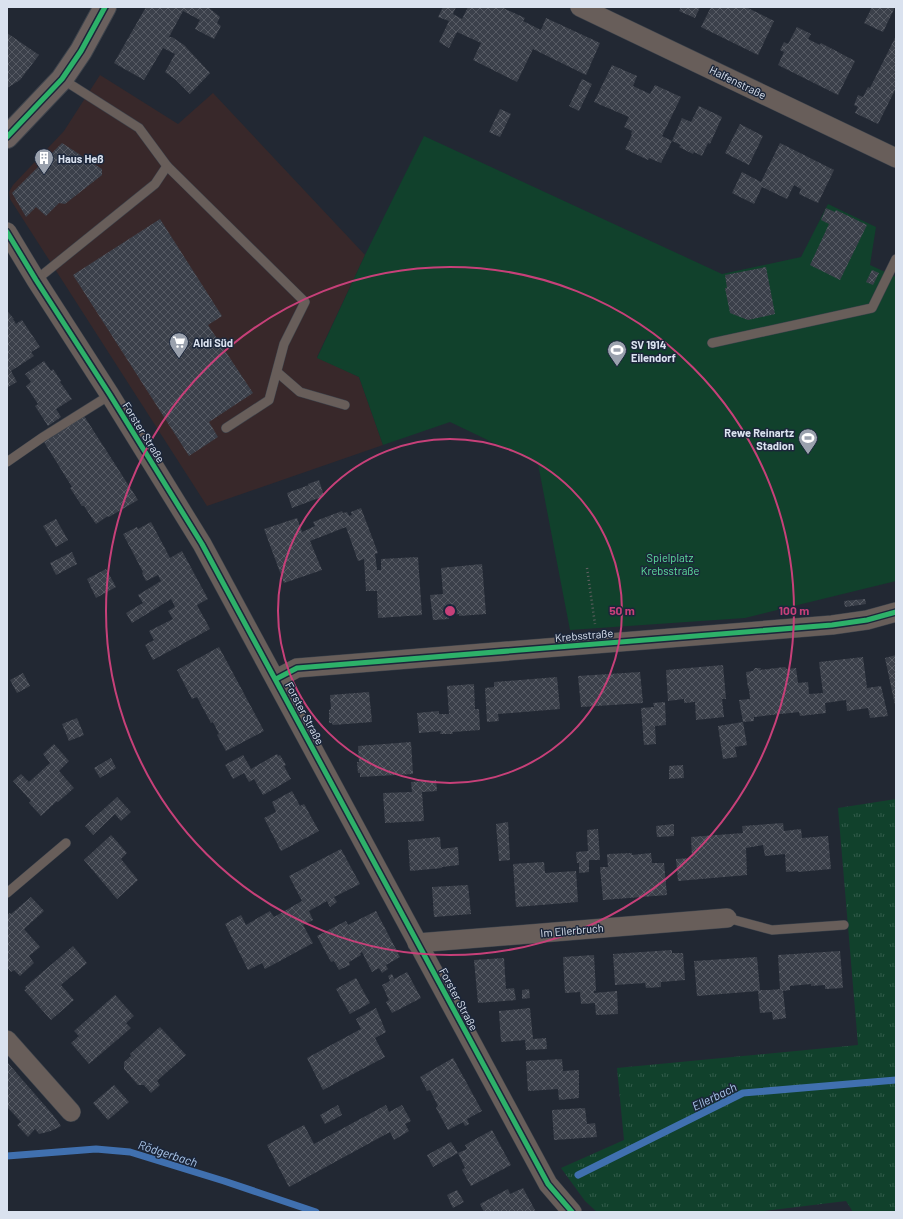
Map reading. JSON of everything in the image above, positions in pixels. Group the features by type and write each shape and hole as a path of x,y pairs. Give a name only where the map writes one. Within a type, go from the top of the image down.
{"main road":[{"path":"7,137 62,79 81,51 105,7"}],"street":[{"name":"Halfenstraße","path":"586,8 896,158"},
{"name":"Forster Straße","path":"7,232 202,544 548,1184 572,1212"},
{"name":"Krebsstraße","path":"276,679 297,668 832,625 867,620 896,612"},
{"name":"Im Ellerbruch","path":"417,943 727,918"},
{"path":"7,1040 71,1112"}],"lane":[{"path":"62,79 139,128 167,166 305,302 284,344 269,400 226,428"},
{"path":"36,280 155,184 167,166"},
{"path":"712,343 872,308 896,259"},
{"path":"277,372 300,392 345,405"},
{"path":"7,462 110,395"},
{"path":"7,893 66,843"},
{"path":"727,918 772,930 844,925"}],"path":[{"path":"586,568 596,627 597,644"}],"shaded area":[{"path":"100,75 178,124 213,93 365,255 317,357 359,377 383,445 207,506 10,199 9,192 13,185 64,131"}],"green space":[{"name":"SV 1914 Eilendorf","path":"424,136 722,274 801,257 828,204 876,227 870,265 896,277 896,581 745,618 570,630 538,464 450,422 383,445 359,377 317,358 365,255"},
{"path":"896,799 896,1212 853,1212 846,1201 756,1212 597,1212 585,1201 561,1168 624,1140 617,1068 858,1045 838,808"}],"building":[{"path":"146,7 208,7 220,17 217,23 221,26 214,39 195,29 200,20 183,11 169,37 172,37 184,45 210,73 190,94 176,80 165,72 175,54 163,48 144,80 114,63"},
{"path":"443,7 456,7 453,14 462,19 468,7 501,7 525,18 523,21 541,30 546,18 600,43 586,75 533,49 517,82 473,60 481,43 457,32 449,48 439,42 449,21 438,17"},
{"path":"681,7 700,7 695,18 679,11"},
{"path":"711,7 746,7 774,21 758,55 701,27"},
{"path":"872,7 895,7 883,32 864,23"},
{"path":"797,27 811,34 808,39 820,45 821,43 855,61 838,95 778,65 784,52 780,50 784,42 788,44"},
{"path":"7,33 39,55 20,80 7,88"},
{"path":"896,36 896,88 878,124 855,113 858,107 854,105 858,95 863,97 868,87 870,88"},
{"path":"612,65 637,76 633,86 650,94 655,85 681,97 662,136 672,141 661,163 649,158 648,160 625,149 632,135 632,131 624,127 629,117 594,102"},
{"path":"582,79 592,84 579,111 569,106"},
{"path":"699,106 722,117 710,144 708,143 702,156 694,152 693,154 679,147 681,145 672,141 682,118 691,122"},
{"path":"500,109 511,114 500,137 489,132"},
{"path":"740,124 763,136 749,165 725,153"},
{"path":"62,143 102,169 102,175 65,204 59,203 46,216 36,207 26,217 12,193"},
{"path":"780,143 834,170 818,203 799,194 801,189 794,185 787,199 762,187 754,204 732,193 742,172 761,182"},
{"path":"826,208 835,212 836,210 867,225 840,280 810,265 829,224 821,220"},
{"name":"Aldi Süd","path":"160,219 222,316 208,325 253,393 209,422 218,437 189,456 73,275"},
{"path":"766,267 775,314 748,320 730,313 725,288 727,288 725,275"},
{"path":"872,270 879,273 873,285 866,282"},
{"path":"7,311 14,319 16,324 22,320 40,347 31,352 34,356 11,371 17,382 8,387 7,385"},
{"path":"44,361 51,371 53,369 72,399 56,409 61,417 48,426 35,406 38,404 26,386 31,382 25,374"},
{"path":"84,416 138,500 96,524 70,488 72,487 44,442"},
{"path":"319,480 324,496 292,508 287,493"},
{"path":"361,508 378,553 375,554 377,570 381,570 381,559 418,557 422,615 378,618 377,591 366,591 364,559 358,561 346,527 310,541 322,570 284,583 264,529 297,518 302,532 315,526 313,522 342,511 343,513 347,512 349,516 352,515 351,512"},
{"path":"56,519 68,540 56,547 43,526"},
{"path":"151,522 170,558 182,551 208,599 197,605 210,629 153,660 145,645 154,640 149,631 173,619 168,611 175,607 171,599 132,623 126,613 143,603 138,595 161,581 158,575 146,581 142,573 143,572 123,534 137,527 138,529"},
{"path":"72,552 77,564 56,575 50,563"},
{"path":"482,564 486,614 459,616 459,614 449,615 449,619 433,620 430,595 443,594 441,568"},
{"path":"106,569 116,587 96,598 87,579"},
{"path":"865,599 866,604 845,607 844,601"},
{"path":"219,647 264,731 226,751 217,735 219,734 213,722 211,723 197,697 192,699 177,670"},
{"path":"896,655 896,705 895,705 885,658"},
{"path":"863,657 867,688 881,686 888,716 870,718 868,708 847,711 846,700 825,703 826,713 800,716 799,712 754,717 754,721 743,722 739,700 750,699 746,672 753,671 755,668 761,668 760,670 785,667 787,669 796,668 798,683 808,682 809,694 823,693 819,662"},
{"path":"723,665 726,699 722,699 724,717 696,720 695,702 684,703 684,699 668,701 666,670"},
{"path":"640,672 643,703 581,707 578,676"},
{"path":"23,673 30,686 17,693 10,680"},
{"path":"557,677 560,709 498,714 499,721 487,722 485,688 494,687 494,682"},
{"path":"474,684 475,709 479,709 480,730 452,732 453,734 440,734 441,731 419,733 417,713 439,711 439,714 449,714 447,686"},
{"path":"369,692 372,722 333,725 332,723 329,723 329,710 331,709 330,695"},
{"path":"665,702 666,725 655,726 656,744 644,745 641,708 654,707 653,703"},
{"path":"77,718 84,735 69,741 62,724"},
{"path":"743,722 747,745 735,747 737,757 723,759 718,726"},
{"path":"411,742 413,774 360,777 357,762 359,762 358,746"},
{"path":"54,744 69,761 59,771 74,788 41,816 29,803 31,801 13,781 21,774 29,782 50,763 43,754"},
{"path":"277,754 278,756 280,755 286,765 284,766 291,779 263,795 254,779 249,782 244,773 233,779 225,765 243,755 251,769"},
{"path":"111,758 116,768 100,778 94,768"},
{"path":"683,765 684,778 669,779 669,766"},
{"path":"436,780 437,791 422,792 424,821 385,823 383,793 412,792 411,782"},
{"path":"292,791 300,806 304,804 319,831 281,851 264,818 276,812 272,802"},
{"path":"117,797 131,812 121,821 115,814 93,835 85,826"},
{"path":"508,822 510,860 499,861 496,824"},
{"path":"783,823 784,831 801,829 802,838 828,836 831,869 786,872 785,854 765,856 763,845 746,848 747,875 678,881 676,859 692,858 691,837 743,833 742,826"},
{"path":"674,824 674,836 657,837 656,826"},
{"path":"598,829 600,860 589,860 589,872 579,873 579,863 577,863 576,852 588,851 587,830"},
{"path":"111,835 127,853 121,859 138,880 117,899 84,860"},
{"path":"440,837 441,849 458,847 459,865 410,871 408,840"},
{"path":"341,849 360,884 334,897 337,902 330,907 327,901 309,911 313,920 303,925 313,943 265,969 262,963 248,970 225,924 241,915 246,925 270,911 274,917 302,901 289,876"},
{"path":"632,853 632,855 651,853 652,863 664,863 667,895 603,900 600,867 608,867 607,854"},
{"path":"544,862 545,873 576,871 578,902 516,907 513,864"},
{"path":"468,885 471,914 434,917 432,887"},
{"path":"31,897 44,911 24,929 40,947 29,956 34,963 20,976 14,970 11,972 7,967 7,915 10,913 11,914"},
{"path":"376,911 400,957 386,965 388,969 382,973 379,968 372,972 362,952 360,953 361,955 349,962 350,965 339,970 334,961 331,962 317,936 346,921 348,925"},
{"path":"73,946 87,963 61,985 74,1000 51,1020 24,990 26,989 25,987"},
{"path":"672,950 672,953 683,953 685,980 661,982 661,987 646,988 645,983 615,985 613,954"},
{"path":"840,951 843,988 825,989 825,985 811,986 811,984 790,986 790,990 783,991 786,1018 773,1020 772,1012 760,1013 758,991 697,996 694,961 757,957 760,990 770,990 780,989 778,955"},
{"path":"594,955 596,991 594,991 594,993 617,991 618,1014 596,1015 595,1003 581,1004 580,992 565,993 563,957"},
{"path":"504,958 506,989 514,988 516,1000 478,1003 474,960"},
{"path":"407,972 421,998 392,1013 386,1002 389,1000 382,985 390,981 388,976 392,974 394,979"},
{"path":"356,978 370,1003 350,1014 336,989"},
{"path":"529,989 530,998 522,999 522,990"},
{"path":"115,995 134,1016 126,1023 131,1028 89,1064 71,1043 79,1036 74,1031"},
{"path":"376,1008 386,1032 375,1038 385,1057 323,1090 307,1058 361,1029 356,1019"},
{"path":"530,1008 533,1039 546,1038 547,1049 526,1050 525,1040 501,1042 499,1011"},
{"path":"160,1027 186,1055 157,1081 160,1085 151,1093 144,1085 138,1085 124,1069 124,1062 131,1056 130,1054"},
{"path":"453,1058 482,1111 467,1119 469,1124 465,1126 463,1122 448,1130 436,1108 438,1106 430,1090 427,1091 420,1077"},
{"path":"562,1059 563,1071 579,1070 579,1098 559,1100 558,1089 528,1091 526,1061"},
{"path":"7,1062 61,1126 51,1131 39,1134 35,1129 28,1137 17,1125 21,1122 7,1107"},
{"path":"114,1085 129,1102 108,1120 93,1103"},
{"path":"338,1105 342,1115 325,1124 320,1115"},
{"path":"386,1105 389,1112 402,1105 411,1121 405,1124 409,1131 394,1140 390,1132 289,1187 267,1145 304,1125 314,1144"},
{"path":"585,1108 587,1124 595,1123 597,1137 554,1140 552,1110"},
{"path":"492,1130 511,1165 471,1186 462,1170 465,1168 458,1153 467,1149 465,1145"},
{"path":"451,1142 458,1153 433,1167 427,1155"},
{"path":"523,1188 536,1212 484,1212 480,1204 508,1189 510,1194"},
{"path":"457,1190 464,1202 453,1208 447,1195"}],"waterway":[{"name":"Ellerbach","path":"578,1175 743,1093 896,1080"},
{"name":"Rödgerbach","path":"7,1156 96,1149 130,1152 224,1181 316,1212"}],"cycle path":[{"path":"7,137 62,79 81,51 105,7"},
{"path":"7,232 202,544 548,1184 572,1212"},
{"path":"276,679 297,668 832,625 867,620 896,612"}],"place":[{"name":"Haus Heß","path":"44,175"},
{"name":"Aldi Süd","path":"179,359"},
{"name":"SV 1914 Eilendorf","path":"617,367"},
{"name":"Rewe Reinartz Stadion","path":"808,455"}],"park label":[{"name":"Spielplatz Krebsstraße","path":"670,563"}]}
